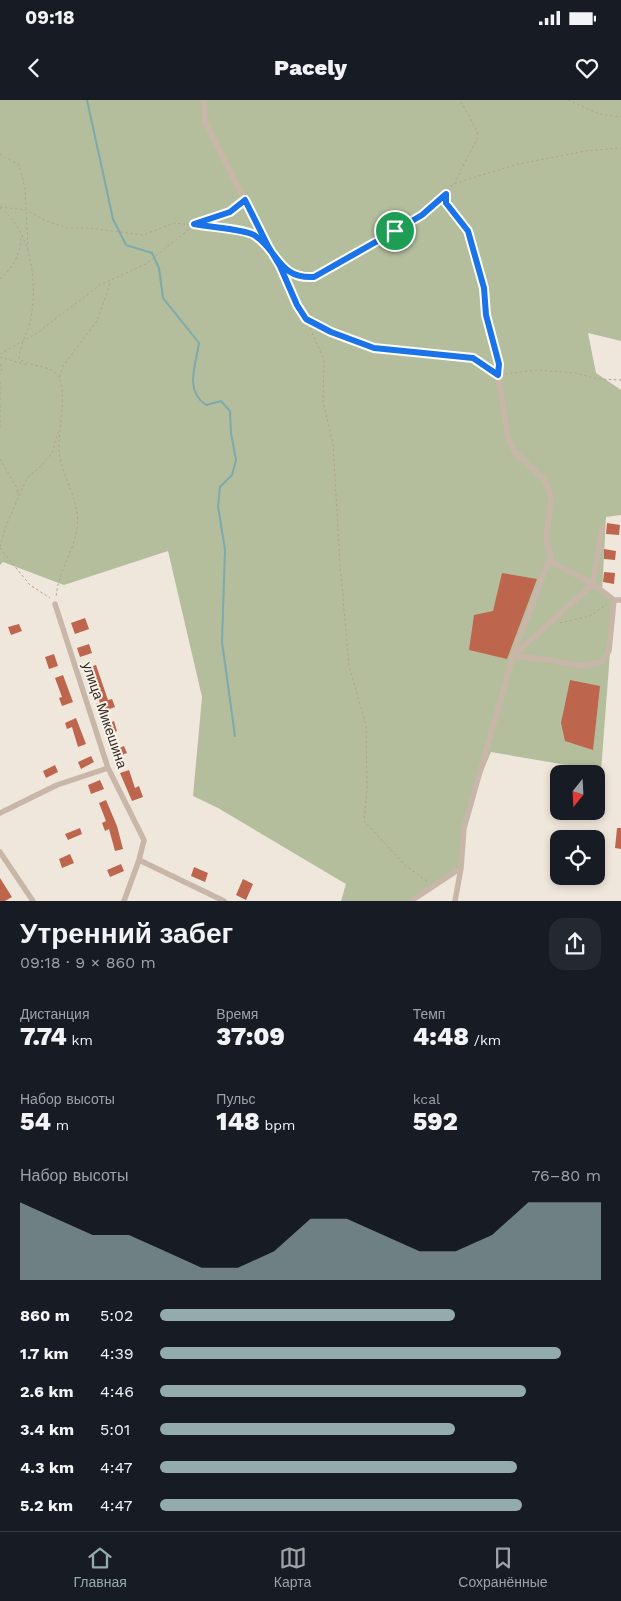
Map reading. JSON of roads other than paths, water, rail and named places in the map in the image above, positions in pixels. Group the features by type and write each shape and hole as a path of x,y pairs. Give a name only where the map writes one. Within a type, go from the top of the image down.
{"street":[{"path":"204,100 205,122 280,266 297,305 306,319 331,332 374,348 473,358 498,375 508,438 514,452 545,481 551,497 546,543 551,555 550,561 593,584 614,600 621,600"},
{"path":"513,656 593,584 602,528"},
{"path":"455,901 461,868 464,828 470,806 496,722 513,656 551,555"},
{"path":"513,656 551,660 581,666 602,662 609,651 614,600"},
{"name":"улица Микешина","path":"55,604 108,768 144,840 124,901"},
{"path":"0,813 57,785 108,768"},
{"path":"0,852 32,901"},
{"path":"139,860 224,901"},
{"path":"412,901 461,868"}],"waterway":[{"path":"87,100 113,219 126,245 152,253 159,268 163,298 199,343 193,377 193,385 199,399 206,405 221,401 230,411 231,433 236,460 232,475 220,487 218,506 225,550 222,642 235,736"}]}
